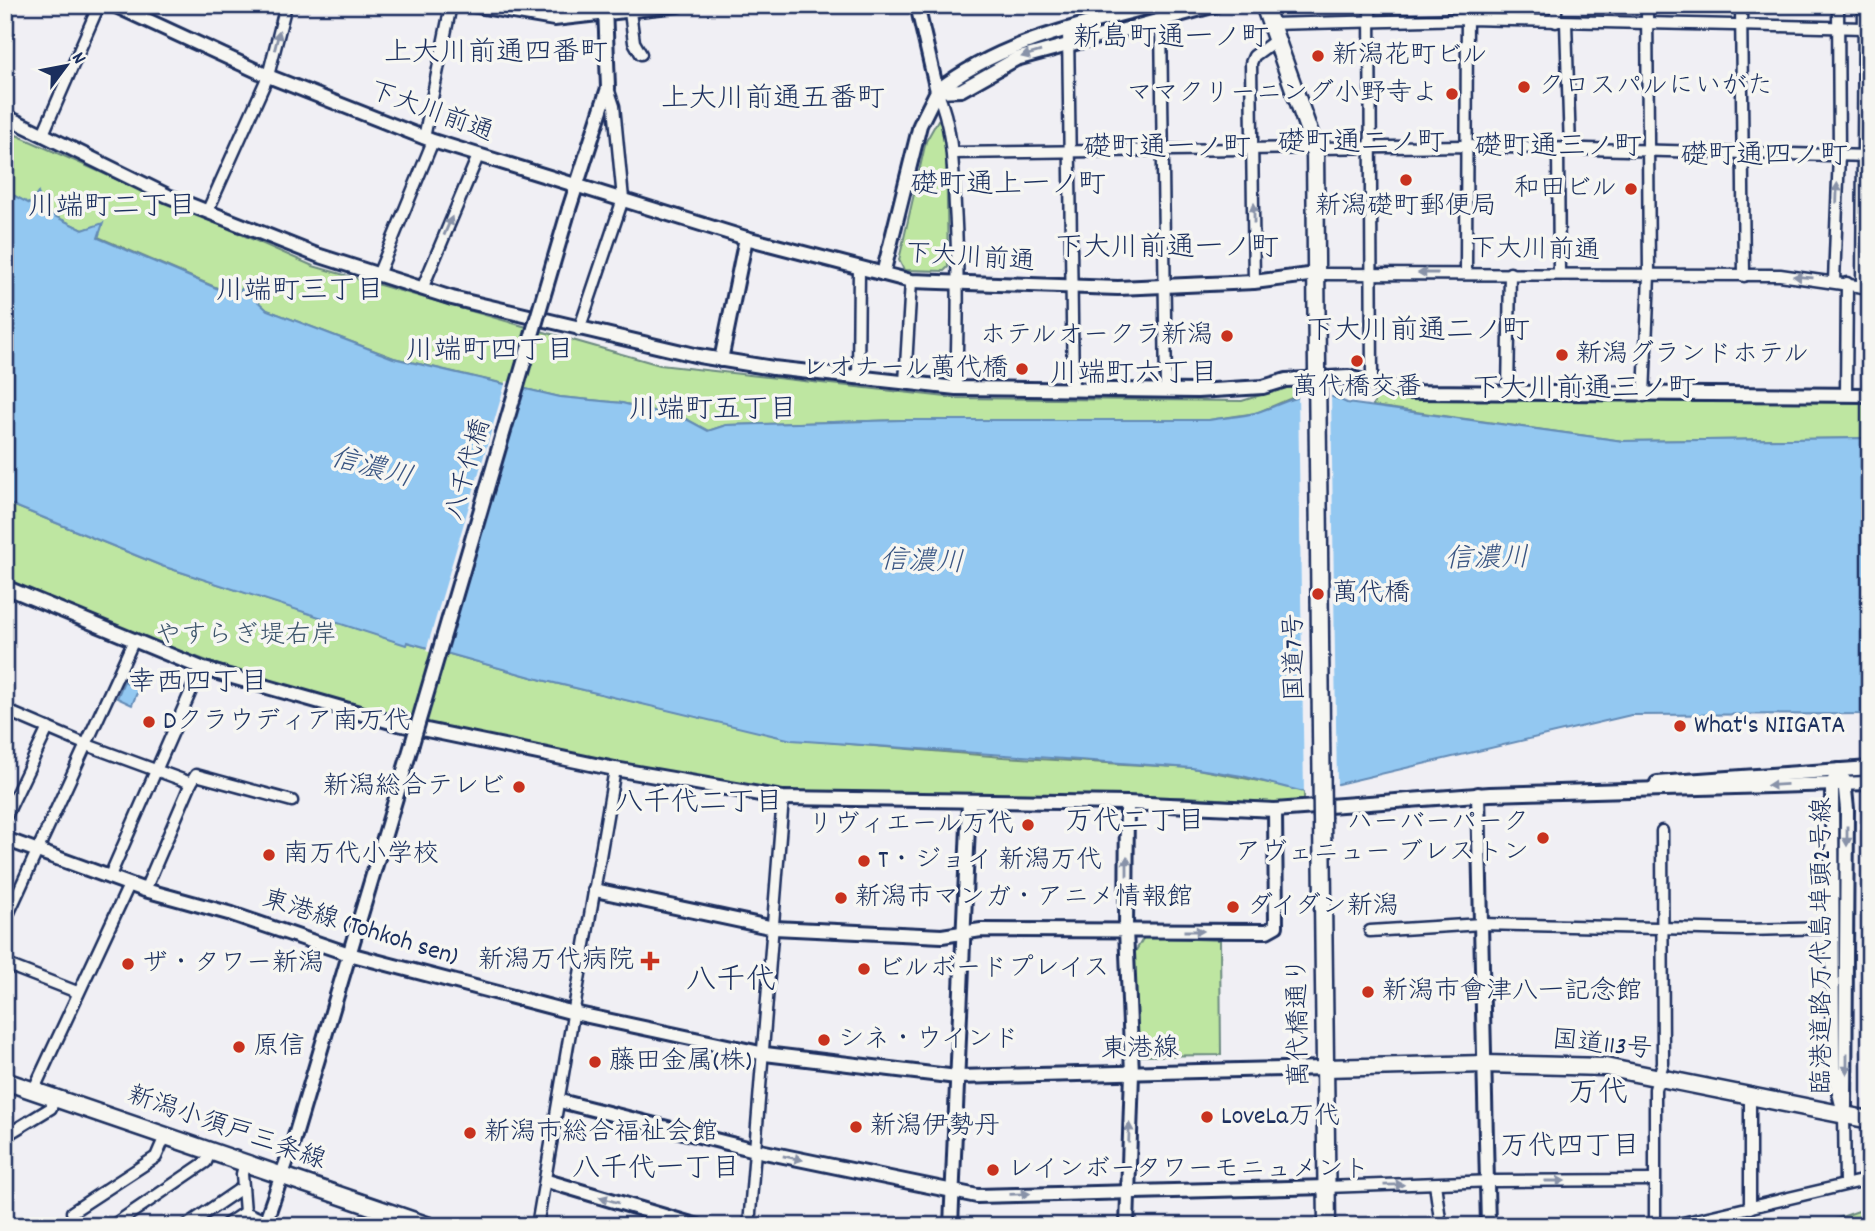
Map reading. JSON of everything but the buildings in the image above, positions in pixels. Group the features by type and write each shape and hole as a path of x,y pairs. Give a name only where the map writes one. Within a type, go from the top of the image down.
{"main road":[{"name":"国道7号","path":"1264,5 1315,148 1322,818"},
{"name":"萬代橋通り","path":"1322,818 1327,1226"},
{"name":"国道113号","path":"1325,1068 1485,1064 1605,1067 1870,1120"},
{"name":"新潟小須戸三条線","path":"5,1080 429,1226"}],"street":[{"path":"43,134 99,5"},
{"name":"下大川前通","path":"114,5 268,76 428,139 746,238 911,281 1073,288 1165,287 1254,282 1316,274 1510,273 1744,276 1834,281 1866,287"},
{"path":"208,210 268,76 286,5"},
{"path":"378,275 428,139 451,5"},
{"path":"471,5 554,19 606,10 630,12 678,5"},
{"path":"917,5 937,91 950,124 953,153 960,284 956,388"},
{"path":"883,274 920,125 937,91 990,56 1014,45 1121,10 1156,5"},
{"path":"937,91 961,90 1016,59 1216,5"},
{"path":"1370,5 1372,382"},
{"path":"1466,273 1467,5"},
{"path":"1556,5 1561,22 1570,149"},
{"path":"1644,396 1649,275 1647,5"},
{"path":"1741,5 1744,276"},
{"path":"1834,281 1839,154 1838,5"},
{"path":"1864,5 1866,287"},
{"name":"八千代橋","path":"265,1223 349,954 569,209 608,88 606,10"},
{"path":"630,12 634,42 641,54"},
{"path":"1254,282 1251,63 1273,32 1371,21 1468,19 1864,28"},
{"path":"1161,20 1166,391"},
{"path":"1068,29 1071,43 1073,390"},
{"path":"579,330 623,200 614,106 608,88"},
{"path":"5,117 43,134 103,167 243,227 378,275 579,330 721,360 956,388 1166,391 1263,387 1286,380 1348,377 1405,392 1644,396 1870,395"},
{"path":"953,153 1465,146 1867,155"},
{"path":"1558,149 1559,274"},
{"path":"422,289 478,156"},
{"path":"721,360 746,238"},
{"path":"858,378 859,268"},
{"path":"1508,393 1510,273"},
{"path":"905,383 911,281"},
{"path":"1846,395 1847,283"},
{"path":"5,587 201,668 398,724 615,769 783,797 1127,803 1275,810 1478,794 1870,783"},
{"path":"5,921 133,642"},
{"path":"109,878 201,668"},
{"path":"5,710 155,772 191,783"},
{"path":"5,818 48,728"},
{"path":"1628,788 1680,780 1870,768"},
{"path":"537,1226 547,1181 615,769"},
{"name":"臨港道路万代島埠頭2号線","path":"1839,770 1832,784 1833,1079 1844,1114"},
{"name":"臨港道路万代島埠頭2号線","path":"1839,770 1846,784 1847,1082 1844,1114"},
{"path":"145,890 196,775 292,801"},
{"path":"1478,794 1488,1226"},
{"path":"750,1226 783,797"},
{"path":"951,1226 969,802"},
{"path":"1127,803 1126,929 1132,1073 1127,1226"},
{"path":"596,890 774,928 942,936 963,932 1126,929 1267,931 1276,926 1275,810"},
{"path":"1655,1226 1655,1089 1663,1063 1662,831"},
{"name":"東港線 (Tohkoh sen)","path":"5,839 128,885 232,914 349,954 574,1013 765,1054 957,1077"},
{"path":"34,1089 128,885"},
{"path":"1370,931 1481,924 1662,930 1833,928"},
{"path":"5,964 77,992"},
{"name":"東港線","path":"957,1077 1325,1068"},
{"path":"5,1136 51,1108 55,1096"},
{"path":"1750,1208 1751,1097"},
{"path":"560,1101 755,1150 976,1196 1487,1182 1654,1181"},
{"path":"1844,1114 1844,1184"},
{"path":"72,1212 156,1157 166,1134"},
{"path":"111,1226 206,1163 211,1150"},
{"path":"244,1212 245,1162"},
{"path":"1670,1226 1870,1179"},
{"path":"547,1181 698,1226"},
{"path":"1436,1184 1441,1226"},
{"path":"186,1226 243,1187"},
{"path":"244,1212 265,1223"},
{"path":"224,1226 244,1212"}],"green space":[{"path":"938,120 944,122 946,139 948,267 944,271 904,270 899,260 926,141"},
{"path":"5,130 313,266 660,365 955,398 1242,401 1296,384 1299,395 1256,413 1209,420 903,420 726,425 708,431 688,420 622,403 560,397 394,358 267,310 243,288 236,296 98,237 102,224 83,230 44,211 38,194 31,205 5,191"},
{"path":"1376,393 1674,402 1870,400 1870,438 1623,441 1373,406"},
{"name":"やすらぎ堤右岸","path":"5,502 162,566 405,644 407,642 542,680 792,739 1003,757 1192,768 1300,789 1304,792 1304,805 1188,797 1033,799 796,794 737,786 483,738 269,683 141,637 5,579"},
{"path":"1144,937 1220,940 1221,1055 1136,1056 1135,952"},
{"path":"1870,1207 1870,1226 1833,1226 1833,1220"}],"water":[{"name":"信濃川","path":"5,191 30,204 38,193 44,211 83,230 103,223 98,238 235,296 243,288 267,310 393,358 560,397 622,403 688,420 708,431 726,425 903,420 1209,420 1252,414 1302,396 1323,395 1347,403 1623,441 1870,438 1870,714 1631,715 1304,792 1242,776 1192,768 792,740 542,680 407,642 406,645 162,566 5,502"},
{"path":"124,681 139,688 132,705 117,698"}],"pier":[{"path":"506,381 526,385 445,657 426,651"},
{"name":"萬代橋","path":"1298,392 1331,392 1337,787 1304,795"}],"place":[{"name":"新潟花町ビル","path":"1318,56"},
{"name":"クロスパルにいがた","path":"1524,87"},
{"name":"ママクリーニング小野寺よ","path":"1452,94"},
{"name":"新潟礎町郵便局","path":"1406,180"},
{"name":"和田ビル","path":"1631,189"},
{"name":"ホテルオークラ新潟","path":"1227,336"},
{"name":"新潟グランドホテル","path":"1562,355"},
{"name":"萬代橋交番","path":"1357,361"},
{"name":"レオナール萬代橋","path":"1022,369"},
{"name":"萬代橋","path":"1318,594"},
{"name":"Dクラウディア南万代","path":"149,722"},
{"name":"What's NIIGATA","path":"1680,726"},
{"name":"新潟総合テレビ","path":"519,787"},
{"name":"リヴィエール万代","path":"1028,825"},
{"name":"ハーバーパーク アヴェニュー ブレストン","path":"1543,838"},
{"name":"南万代小学校","path":"269,855"},
{"name":"T・ジョイ 新潟万代","path":"864,861"},
{"name":"新潟市マンガ・アニメ情報館","path":"841,898"},
{"name":"ダイダン新潟","path":"1233,907"},
{"name":"新潟万代病院","path":"650,961"},
{"name":"ザ・タワー新潟","path":"128,964"},
{"name":"ビルボードプレイス","path":"864,969"},
{"name":"新潟市會津八一記念館","path":"1368,992"},
{"name":"シネ・ウインド","path":"824,1040"},
{"name":"原信","path":"239,1047"},
{"name":"藤田金属(株)","path":"595,1062"},
{"name":"LoveLa万代","path":"1207,1117"},
{"name":"新潟伊勢丹","path":"856,1127"},
{"name":"新潟市総合福祉会館","path":"470,1133"},
{"name":"レインボータワーモニュメント","path":"993,1170"}],"district":[{"name":"新島町通一ノ町","path":"1171,40"},
{"name":"上大川前通四番町","path":"496,55"},
{"name":"上大川前通五番町","path":"773,101"},
{"name":"礎町通二ノ町","path":"1361,145"},
{"name":"礎町通三ノ町","path":"1558,149"},
{"name":"礎町通一ノ町","path":"1167,150"},
{"name":"礎町通四ノ町","path":"1764,158"},
{"name":"礎町通上一ノ町","path":"1008,187"},
{"name":"川端町二丁目","path":"112,209"},
{"name":"下大川前通一ノ町","path":"1167,250"},
{"name":"川端町三丁目","path":"300,293"},
{"name":"下大川前通二ノ町","path":"1418,333"},
{"name":"川端町四丁目","path":"490,353"},
{"name":"川端町六丁目","path":"1134,376"},
{"name":"下大川前通三ノ町","path":"1584,391"},
{"name":"川端町五丁目","path":"713,412"},
{"name":"幸西四丁目","path":"198,685"},
{"name":"八千代二丁目","path":"699,805"},
{"name":"万代二丁目","path":"1135,824"},
{"name":"八千代","path":"731,982"},
{"name":"万代","path":"1598,1095"},
{"name":"万代四丁目","path":"1570,1149"},
{"name":"八千代一丁目","path":"656,1171"}]}
